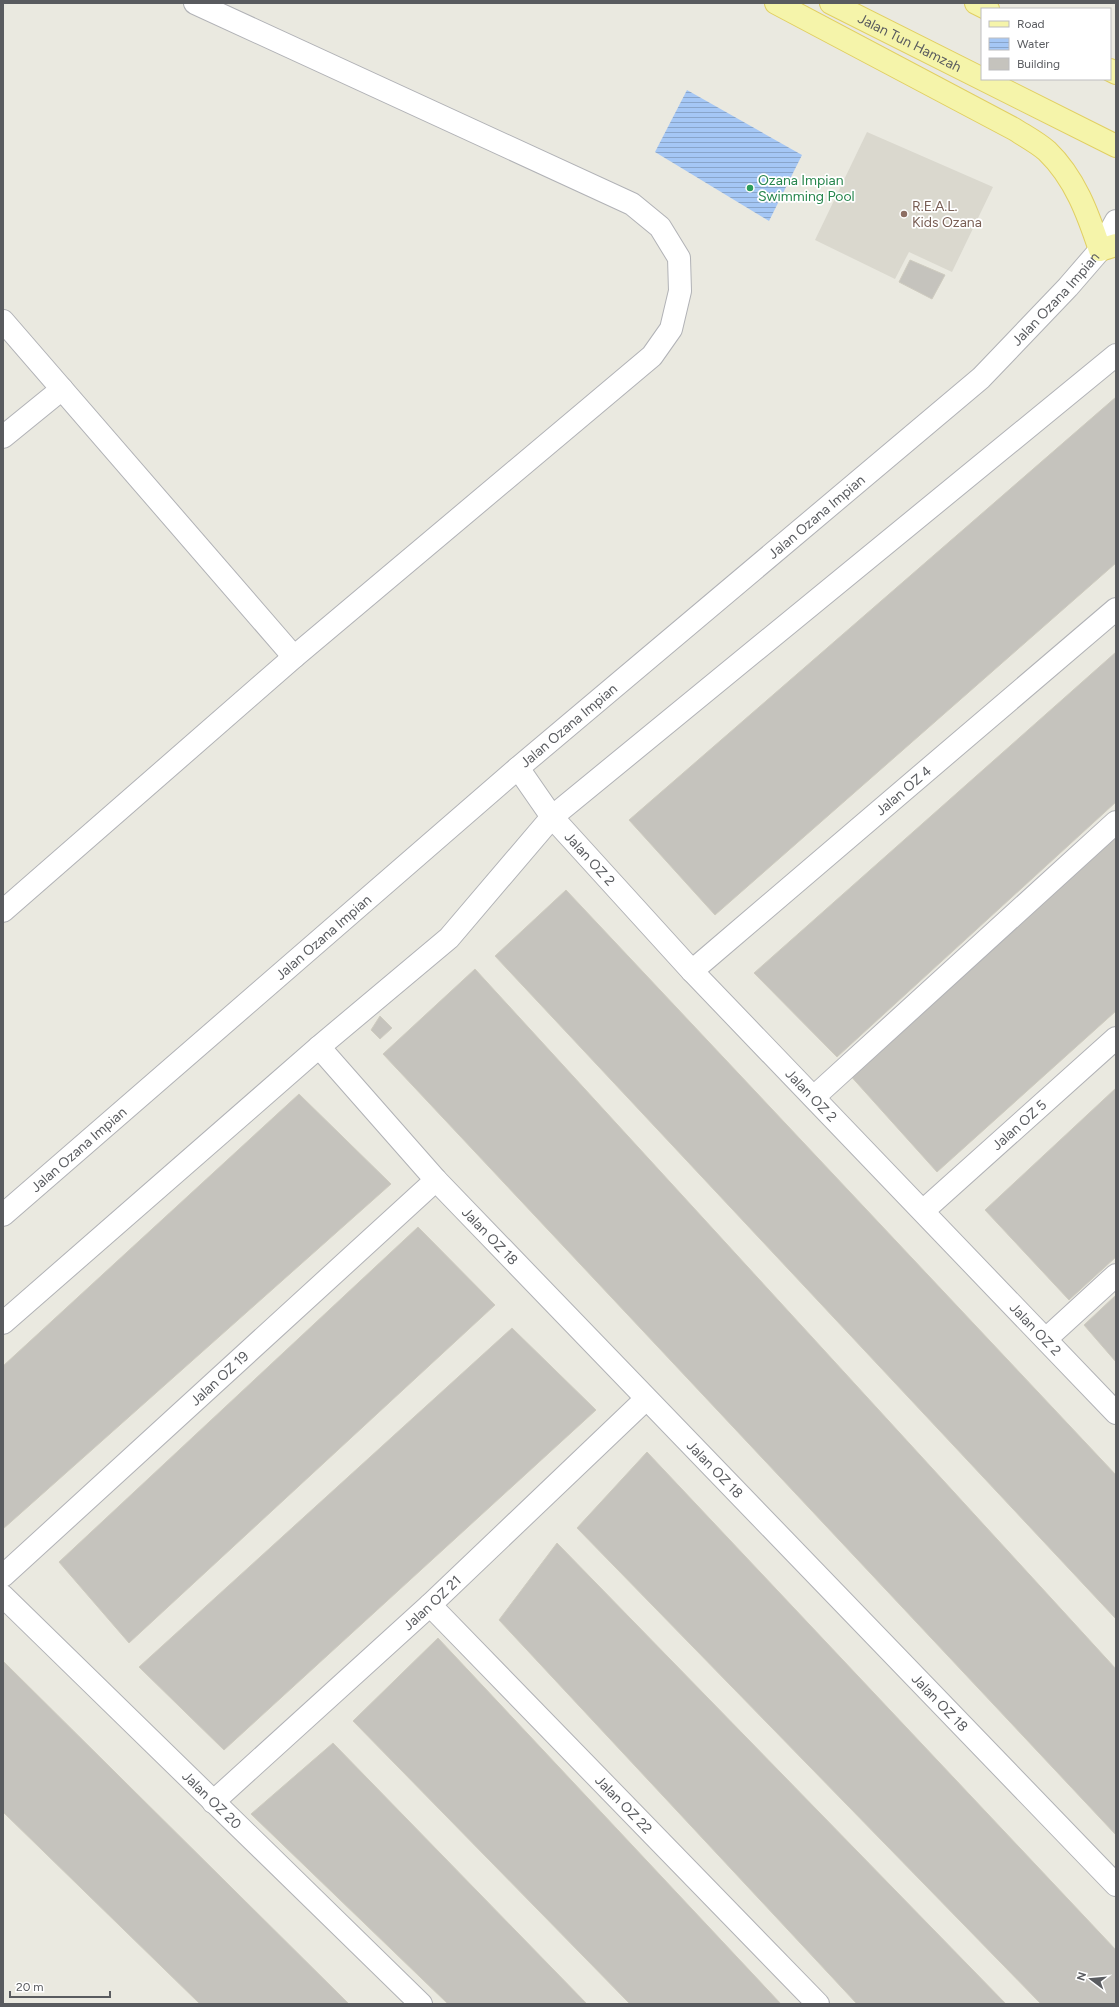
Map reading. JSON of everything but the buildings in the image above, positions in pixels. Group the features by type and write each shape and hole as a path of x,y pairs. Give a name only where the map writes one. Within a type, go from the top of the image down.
{"main road":[{"path":"776,3 1014,129 1047,151 1071,181 1087,213 1108,247"},
{"name":"Jalan Tun Hamzah","path":"831,3 981,78"},
{"path":"976,3 986,8"},
{"name":"Jalan Tun Hamzah","path":"984,80 1116,146"}],"street":[{"path":"3,911 294,657 652,356 670,329 680,291 679,258 660,227 632,204 195,3"},
{"name":"Jalan Ozana Impian","path":"3,1215 518,768 981,378 1108,247 1116,221"},
{"path":"3,321 294,657"},
{"path":"3,1323 319,1047 449,938 552,817 1116,356"},
{"path":"3,437 62,389"},
{"name":"Jalan OZ 4","path":"692,971 1116,610"},
{"name":"Jalan OZ 2","path":"518,768 552,817 692,971 1116,1413"},
{"path":"814,1097 1116,822"},
{"name":"Jalan OZ 5","path":"923,1212 1116,1038"},
{"name":"Jalan OZ 18","path":"319,1047 436,1180 1116,1885"},
{"name":"Jalan OZ 19","path":"3,1576 436,1180"},
{"path":"1046,1339 1116,1275"},
{"name":"Jalan OZ 21","path":"213,1802 430,1605 646,1399"},
{"name":"Jalan OZ 20","path":"3,1596 421,2004"},
{"name":"Jalan OZ 22","path":"430,1605 818,2004"}],"shaded area":[{"name":"R.E.A.L. Kids Ozana","path":"867,132 993,187 952,272 909,252 895,279 815,240"}],"water":[{"name":"Ozana Impian Swimming Pool","path":"687,90 802,155 769,221 655,152"}],"place":[{"name":"Ozana Impian Swimming Pool","path":"750,188"},
{"name":"R.E.A.L. Kids Ozana","path":"904,214"}]}
